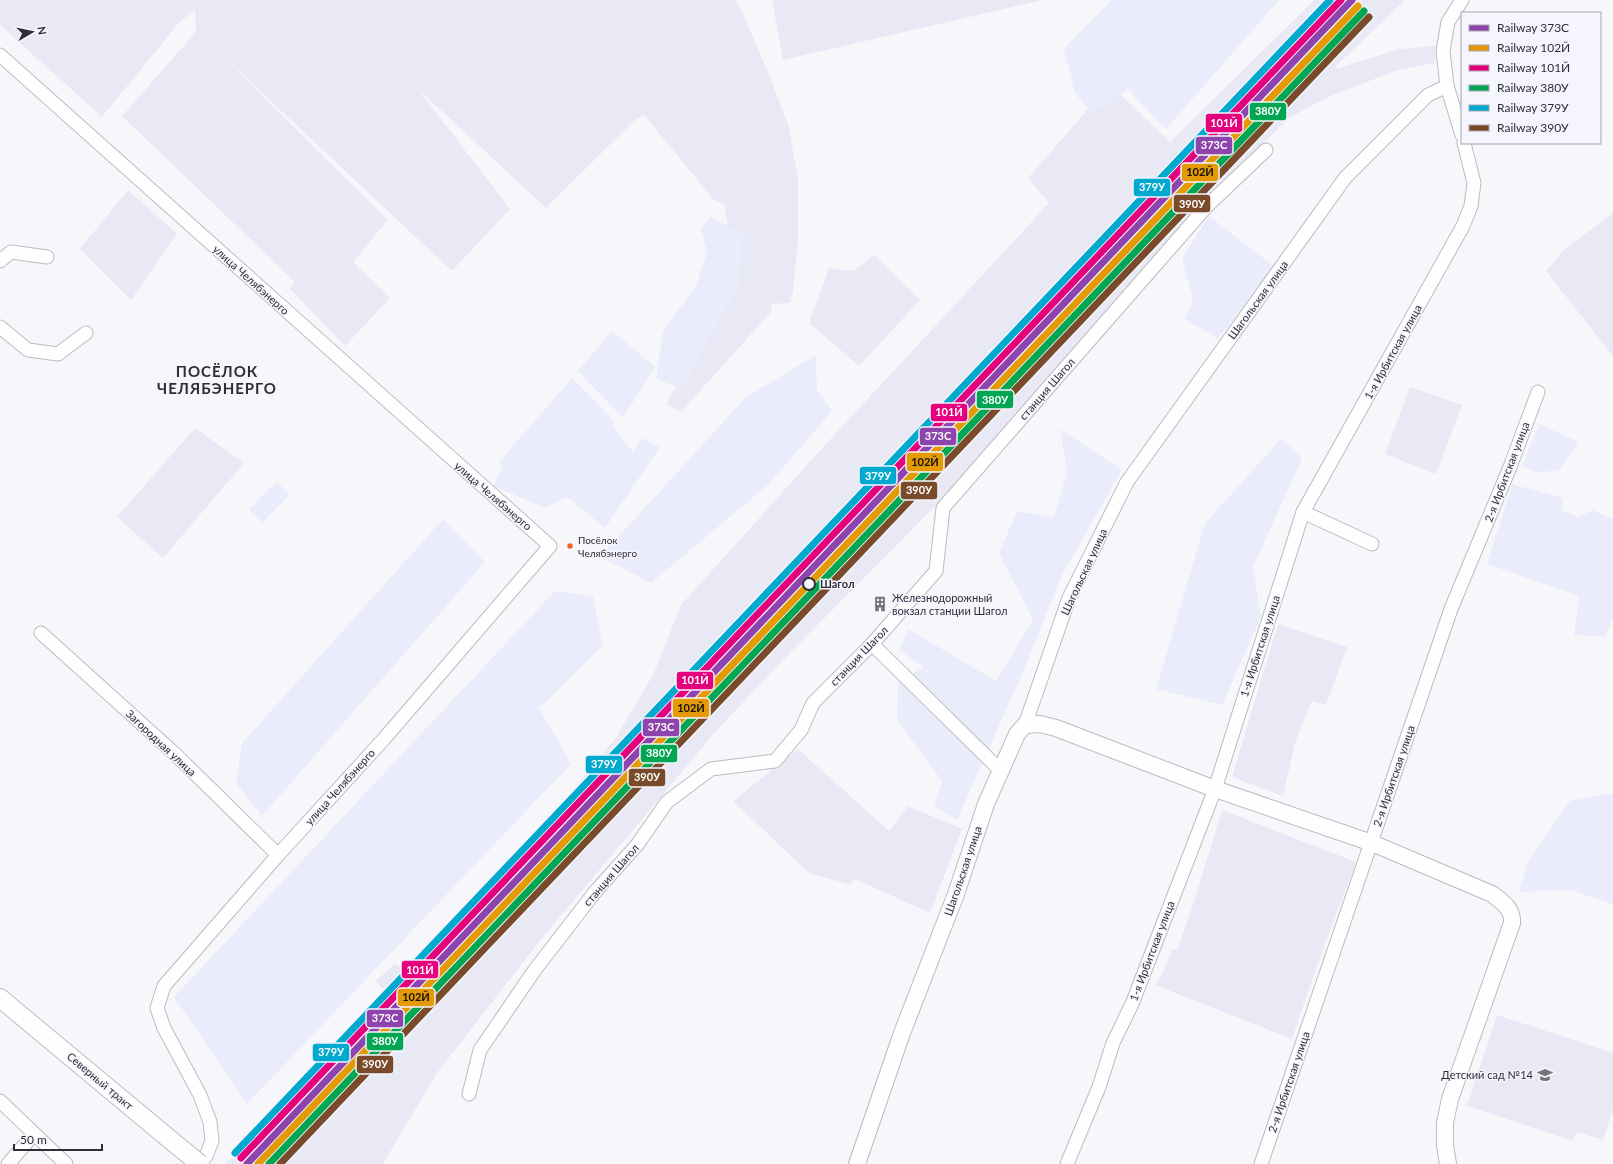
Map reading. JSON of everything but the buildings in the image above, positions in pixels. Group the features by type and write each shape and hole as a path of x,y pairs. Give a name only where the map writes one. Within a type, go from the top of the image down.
{"main road":[{"name":"Северный тракт","path":"0,998 199,1164"}],"street":[{"path":"1461,132 1447,86 1443,51 1448,22 1462,0"},
{"name":"улица Челябэнерго","path":"0,55 550,546 383,740 278,855 164,986 157,1008 164,1028 200,1095 210,1122 212,1141 206,1156 199,1164"},
{"name":"Шагольская улица","path":"857,1164 902,1033 956,894 986,804 1017,734 1025,725 1069,598 1127,482 1345,178 1428,95 1447,86"},
{"name":"1-я Ирбитская улица","path":"1067,1164 1100,1088 1113,1043 1132,1004 1215,789 1303,512 1463,226 1471,206 1474,182 1464,144"},
{"name":"станция Шагол","path":"469,1094 480,1050 534,971 595,892 638,845 667,802 711,769 776,761 801,730 812,703 872,644 936,571 943,508 1207,206 1266,150"},
{"path":"0,261 11,252 47,257"},
{"path":"0,328 28,350 58,354 86,333"},
{"name":"2-я Ирбитская улица","path":"1261,1164 1451,609 1510,467 1538,392"},
{"path":"1303,512 1372,544"},
{"name":"Загородная улица","path":"41,633 174,753 278,855"},
{"path":"872,644 1001,771"},
{"path":"1025,725 1040,724 1056,728 1215,789 1372,842 1492,894 1508,906 1512,916 1512,923 1450,1099 1445,1123 1445,1145 1448,1164"},
{"path":"0,1101 66,1164"},
{"path":"8,1164 34,1134"}],"shaded area":[{"path":"0,0 735,0 741,9 788,124 798,178 798,240 793,292 789,303 772,304 771,312 681,412 666,404 719,312 730,236 724,204 714,200 644,115 635,120 546,208 418,89 510,209 452,271 215,49 388,220 353,262 390,298 345,346 290,289 295,282 122,116 196,32 195,9 178,24 102,117 0,25"},
{"path":"772,0 1043,0 783,60"},
{"path":"1111,0 1279,0 1166,129 1128,89 1092,114 1075,93 1064,49"},
{"path":"1314,0 1405,0 1335,67 1339,68 1399,49 1435,46 1435,63 1398,70 1328,97 1289,118 1222,184 964,477 782,661 717,730 539,942 437,1073 383,1164 225,1164 385,991 376,981 395,963 408,974 543,826 615,739 654,673 681,605 814,457 1049,203 1028,178 1110,84 1170,142"},
{"path":"128,190 177,234 131,300 80,249"},
{"path":"1613,213 1613,356 1546,271 1565,249"},
{"path":"1209,216 1275,267 1218,339 1185,319 1193,300 1182,258"},
{"path":"710,217 743,233 740,282 682,389 656,379 663,331 696,286 707,252 701,229"},
{"path":"874,255 920,300 859,366 809,323 829,268 853,271"},
{"path":"612,331 655,367 623,418 578,371"},
{"path":"816,355 817,390 832,411 768,485 651,583 600,557 746,397"},
{"path":"572,378 615,422 612,425 633,452 642,438 660,447 605,528 567,497 545,508 493,486 503,466 499,462"},
{"path":"1410,387 1462,405 1436,474 1385,454"},
{"path":"1539,424 1579,442 1558,471 1536,472 1522,466"},
{"path":"195,428 244,463 163,558 117,517"},
{"path":"1060,429 1122,470 1063,573 1019,681 957,820 934,806 942,781 897,720 898,682 924,667 899,650 908,629 996,681 1033,620 999,553 1017,511 1054,517 1067,472"},
{"path":"1282,438 1302,459 1253,567 1261,617 1222,705 1156,689 1205,523"},
{"path":"277,482 290,495 262,523 249,509"},
{"path":"1512,484 1562,498 1562,510 1578,517 1593,510 1613,519 1613,618 1605,637 1574,635 1579,596 1487,564"},
{"path":"443,519 485,562 262,816 236,783 242,743"},
{"path":"555,591 593,596 603,646 539,708 571,764 247,1104 174,997"},
{"path":"1278,624 1347,647 1326,705 1312,701 1295,743 1283,796 1232,777"},
{"path":"798,749 889,831 908,806 962,829 930,913 855,879 850,884 810,874 733,801"},
{"path":"1613,793 1613,904 1571,890 1519,892 1528,861 1570,801"},
{"path":"1222,810 1356,862 1318,963 1292,1039 1155,985 1165,969 1172,949 1177,950 1193,905"},
{"name":"Детский сад №14","path":"1497,1015 1613,1053 1613,1110 1603,1140 1577,1132 1573,1141 1467,1106"}],"railway":[{"path":"410,992 475,909 560,824 784,583 1337,0"}],"rail line":[{"name":"379У","path":"235,1153 1330,0"},
{"name":"101Й","path":"241,1158 1341,0"},
{"name":"373C","path":"247,1164 1352,0"},
{"name":"102Й","path":"258,1164 1358,6"},
{"name":"380У","path":"269,1164 1364,11"},
{"name":"390У","path":"280,1164 1369,17"}],"place":[{"name":"Посёлок Челябэнерго","path":"570,546"},
{"name":"Шагол","path":"809,584"},
{"name":"Железнодорожный вокзал станции Шагол","path":"880,604"},
{"name":"Детский сад №14","path":"1545,1075"}],"district":[{"name":"ПОСЁЛОК ЧЕЛЯБЭНЕРГО","path":"217,380"}]}
